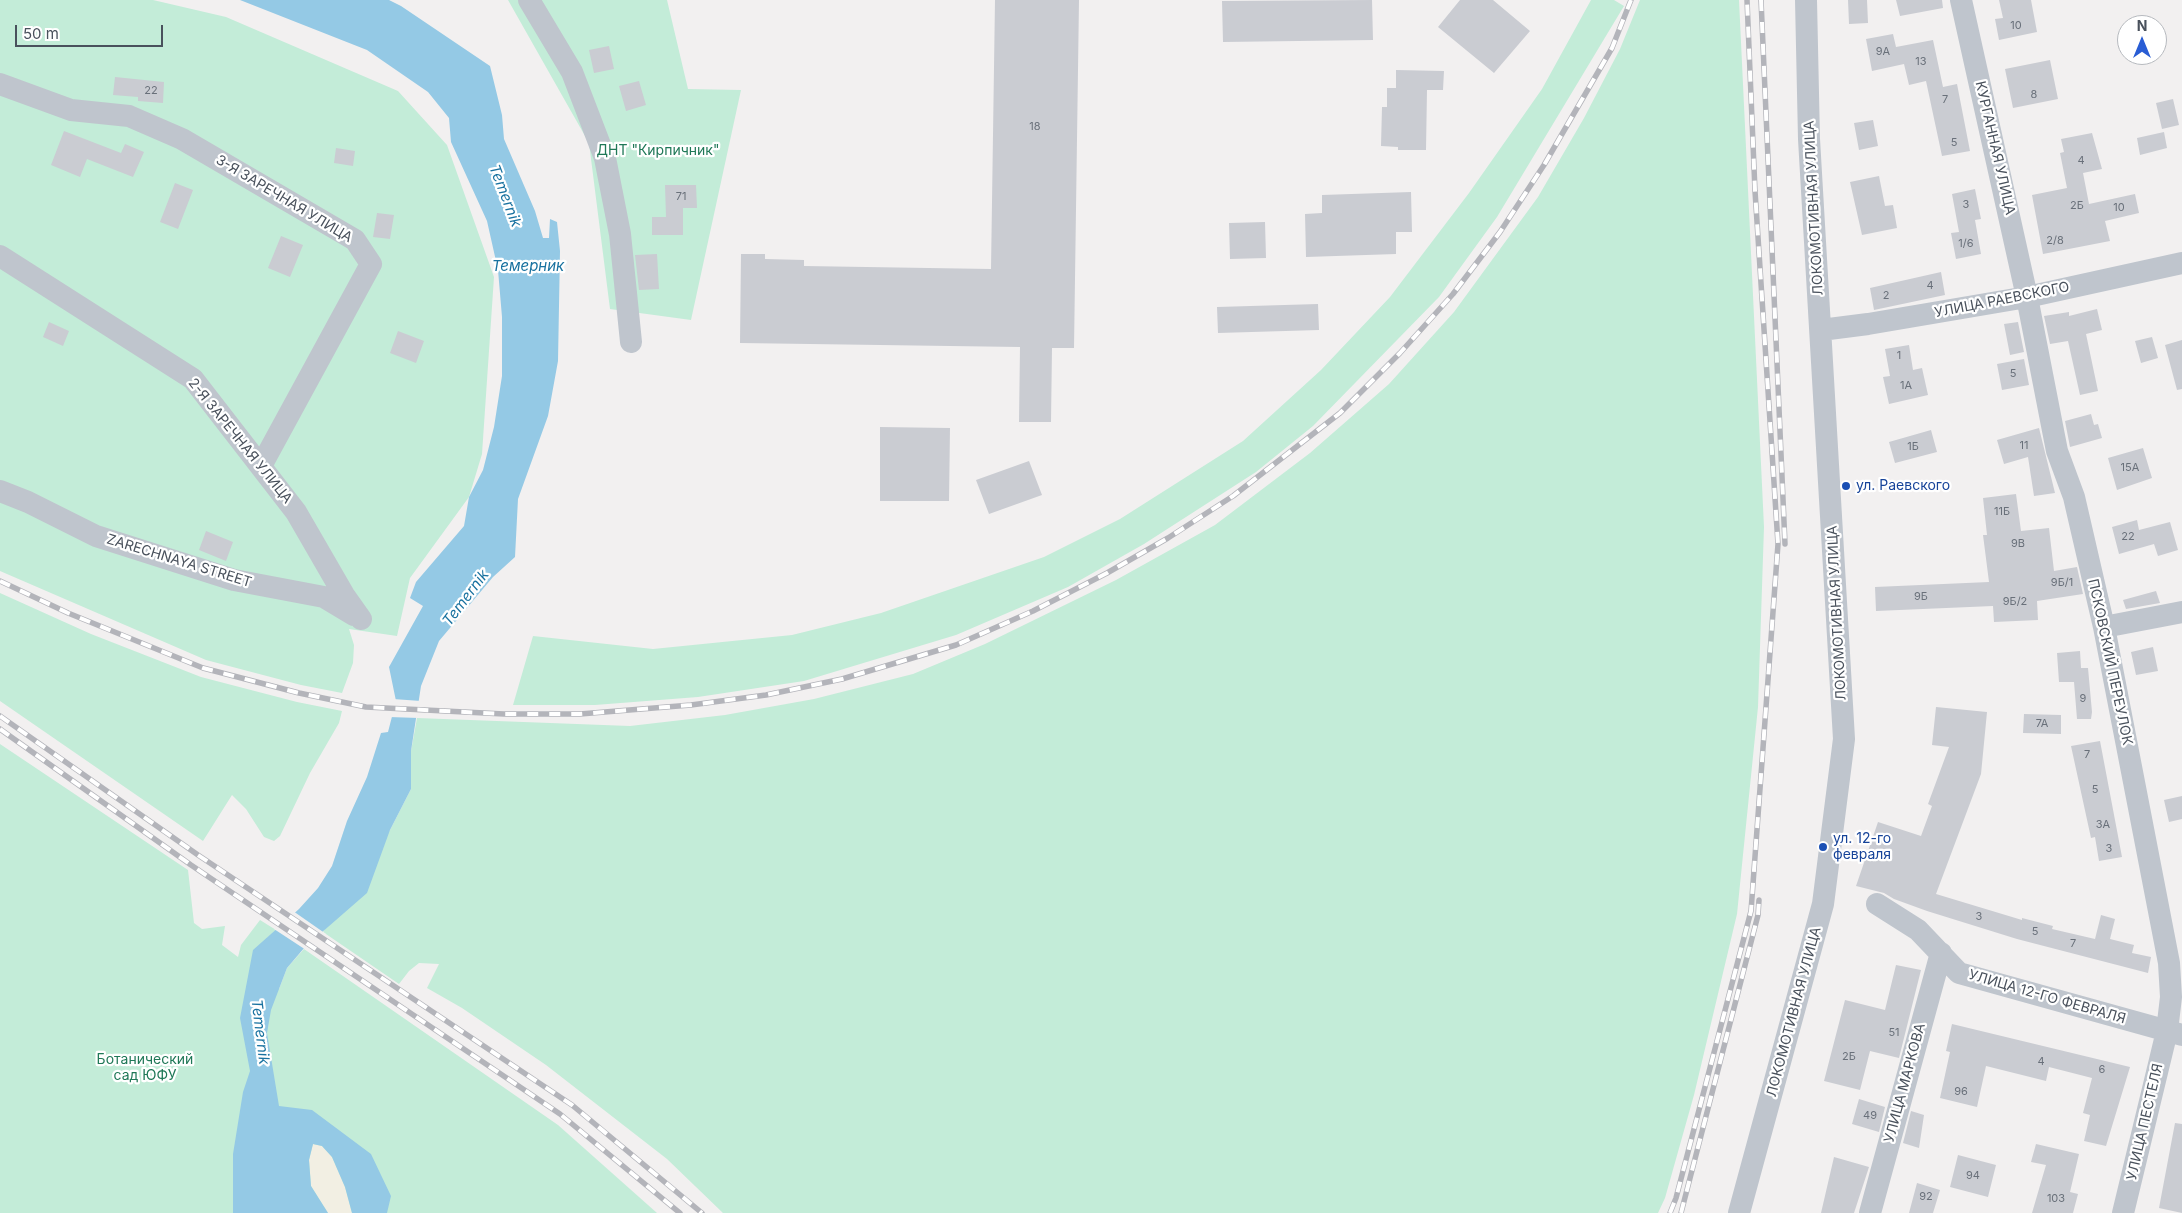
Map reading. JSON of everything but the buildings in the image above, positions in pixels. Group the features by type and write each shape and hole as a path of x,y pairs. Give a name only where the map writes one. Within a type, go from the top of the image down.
{"street":[{"path":"529,0 572,72 605,158 620,234 631,342"},
{"name":"ЛОКОМОТИВНАЯ УЛИЦА","path":"1738,1213 1824,904 1844,739 1840,640 1809,139 1806,0"},
{"name":"КУРГАННАЯ УЛИЦА","path":"1961,0 2027,296"},
{"name":"3-Я ЗАРЕЧНАЯ УЛИЦА","path":"0,84 71,110 129,116 182,139 355,240 371,264 261,466"},
{"name":"2-Я ЗАРЕЧНАЯ УЛИЦА","path":"0,256 192,379 296,512 344,595 361,619"},
{"name":"УЛИЦА РАЕВСКОГО","path":"1821,330 1868,324 2027,296 2182,262"},
{"name":"ПСКОВСКИЙ ПЕРЕУЛОК","path":"2027,296 2057,451 2074,497 2104,627 2169,963 2174,1033"},
{"name":"ZARECHNAYA STREET","path":"0,491 28,502 96,536 234,580 324,597 361,619"},
{"path":"2104,627 2182,612"},
{"name":"УЛИЦА 12-ГО ФЕВРАЛЯ","path":"1877,904 1918,930 1958,972 2174,1033"},
{"name":"УЛИЦА МАРКОВА","path":"1870,1213 1941,953"},
{"name":"УЛИЦА ПЕСТЕЛЯ","path":"2123,1213 2174,1033"}],"green space":[{"path":"0,0 153,0 226,17 398,91 447,145 494,277 482,454 469,497 410,578 397,636 349,629 354,645 353,663 342,693 301,685 206,660 0,571"},
{"name":"ДНТ \"Кирпичник\"","path":"508,0 667,0 688,89 741,90 691,320 610,309 589,143"},
{"path":"1591,0 1614,0 1624,6 1497,217 1439,297 1313,426 1256,472 1144,544 1068,587 956,635 804,681 698,697 595,705 513,705 533,636 653,649 792,635 881,613 1044,557 1120,519 1243,441 1321,370 1390,297 1469,193 1542,89"},
{"path":"1640,0 1739,0 1764,527 1758,707 1737,914 1694,1095 1665,1198 1658,1213 723,1213 667,1159 546,1065 462,1008 427,988 439,964 419,963 409,971 399,984 323,932 390,830 411,789 411,751 417,718 630,726 725,715 814,699 913,674 985,644 1116,580 1215,525 1310,453 1389,384 1454,312 1538,197 1584,118 1620,49"},
{"path":"0,593 91,634 201,677 297,702 342,711 339,723 310,773 280,836 274,841 264,837 246,809 232,795 203,841 0,701"},
{"name":"Ботанический сад ЮФУ","path":"0,744 188,870 194,923 202,929 225,926 222,945 238,957 241,945 260,920 276,930 267,938 279,989 287,968 304,949 558,1125 657,1213 0,1213"}],"sand":[{"path":"313,1144 322,1146 332,1157 345,1187 352,1213 328,1213 311,1186 309,1160"}],"water":[{"path":"240,0 389,0 401,6 490,66 502,115 504,139 535,211 543,238 549,238 550,219 557,222 560,251 558,361 548,416 518,499 515,557 493,577 439,641 421,686 411,751 411,789 390,830 367,893 305,947 287,968 271,1010 267,1033 279,1106 312,1110 371,1154 391,1196 387,1213 352,1213 345,1187 332,1157 322,1146 313,1144 309,1160 311,1186 328,1213 233,1213 233,1154 243,1092 250,1071 240,1018 253,950 299,909 318,888 332,866 347,821 367,777 381,733 388,732 396,701 389,667 423,606 410,598 416,582 464,526 469,497 483,470 494,427 502,376 502,317 498,270 487,221 451,142 449,118 428,92 367,50"}],"pier":[{"path":"393,699 421,701 419,718 389,717"},
{"path":"293,911 326,934 306,950 274,929"}],"railway":[{"path":"0,581 68,613 203,668 299,693 366,707 504,714 580,714 691,705 766,695 842,679 956,645 1033,611 1107,573 1168,538 1233,496 1340,413 1400,353 1453,294 1500,232 1544,165 1612,48 1631,0"},
{"path":"1670,1213 1676,1198 1751,911 1778,544 1755,191 1747,0"},
{"path":"1761,0 1785,544"},
{"path":"0,716 198,855 572,1105 702,1213"},
{"path":"0,729 191,865 560,1114 680,1213"},
{"path":"1681,1213 1758,915 1759,900"}],"place":[{"name":"ул. Раевского","path":"1846,486"},
{"name":"ул. 12-го февраля","path":"1823,847"}],"water label":[{"name":"Temernik","path":"505,196"},
{"name":"Темерник","path":"528,266"},
{"name":"Temernik","path":"466,598"},
{"name":"Temernik","path":"260,1032"}]}
